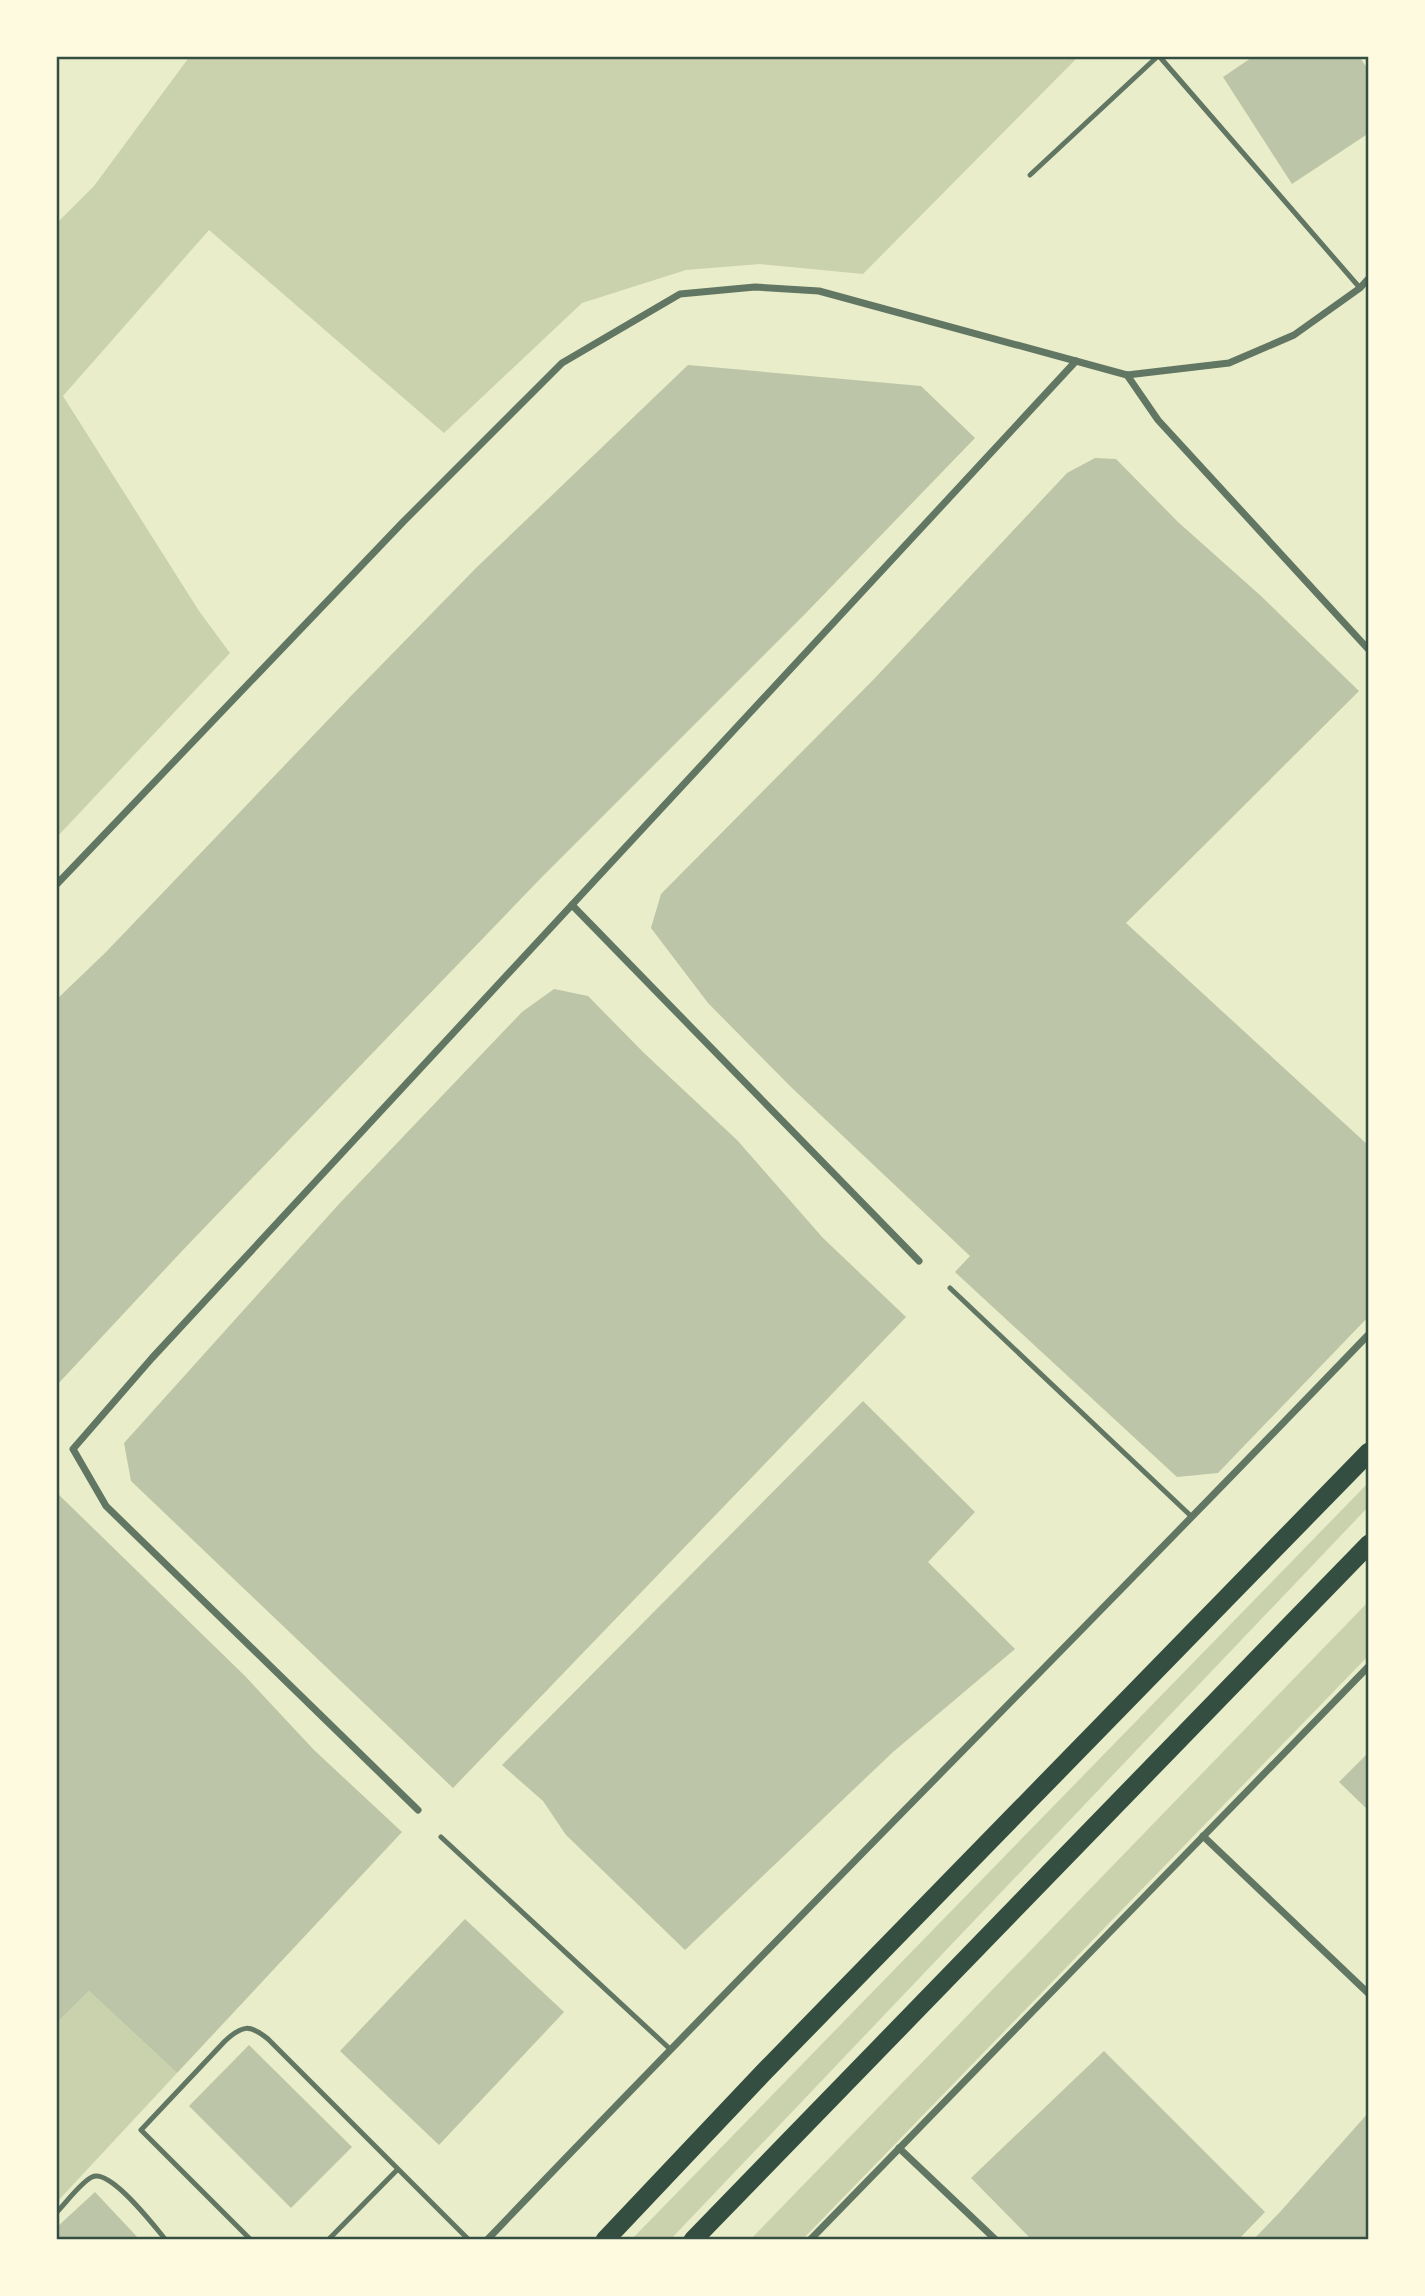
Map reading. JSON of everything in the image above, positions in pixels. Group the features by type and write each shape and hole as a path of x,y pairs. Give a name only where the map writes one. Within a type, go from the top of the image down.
{"highway":[{"path":"605,2240 773,2063 1369,1452"},
{"path":"693,2240 1369,1544"}],"street":[{"path":"56,886 402,522 562,363 680,294 755,287 819,291 1127,375 1229,363 1294,335 1360,288 1369,278"},
{"path":"418,1810 106,1506 73,1449 152,1358 1076,361"},
{"path":"1127,375 1158,420 1369,650"},
{"path":"572,905 919,1261"},
{"path":"487,2240 670,2049 1193,1518 1369,1334"},
{"path":"810,2240 1369,1666"},
{"path":"1203,1836 1369,1994"},
{"path":"899,2148 996,2240"}],"lane":[{"path":"1030,175 1158,56 1360,288"},
{"path":"950,1288 1193,1518"},
{"path":"441,1837 670,2049"},
{"path":"251,2240 141,2130 234,2033 247,2028 256,2029 268,2039 469,2240"},
{"path":"328,2240 397,2170"},
{"path":"56,2213 91,2177 100,2176 110,2180 166,2240"}],"green space":[{"path":"190,56 1079,56 863,274 760,264 686,270 582,303 444,433 209,230 63,396 199,611 230,653 56,838 56,224 94,186"},
{"path":"1369,1482 1369,1506 670,2240 631,2240"},
{"path":"1369,1601 1369,1655 802,2240 750,2240"},
{"path":"89,1991 177,2073 56,2203 56,2024"}],"building":[{"path":"1254,56 1359,56 1369,71 1369,133 1292,184 1223,77"},
{"path":"688,365 921,386 975,438 804,615 540,879 56,1386 56,1000 106,952 477,567"},
{"path":"1095,458 1116,459 1178,522 1261,596 1359,691 1126,923 1369,1146 1369,1316 1218,1473 1177,1477 955,1272 970,1256 792,1088 708,1003 651,928 661,894 875,678 1067,473"},
{"path":"554,989 588,996 737,1140 823,1238 906,1317 453,1788 131,1481 124,1443 339,1204 522,1012"},
{"path":"863,1401 975,1512 928,1562 1015,1649 893,1752 685,1950 566,1835 543,1801 502,1765"},
{"path":"56,1492 245,1676 314,1750 402,1832 177,2073 89,1991 56,2024"},
{"path":"1369,1752 1369,1811 1339,1782"},
{"path":"465,1919 564,2012 439,2145 340,2051"},
{"path":"249,2045 352,2147 291,2208 189,2106"},
{"path":"1104,2051 1265,2212 1238,2240 1032,2240 971,2178"},
{"path":"1369,2112 1369,2240 1253,2240 1280,2212"},
{"path":"95,2192 140,2240 56,2240 56,2228"}]}
